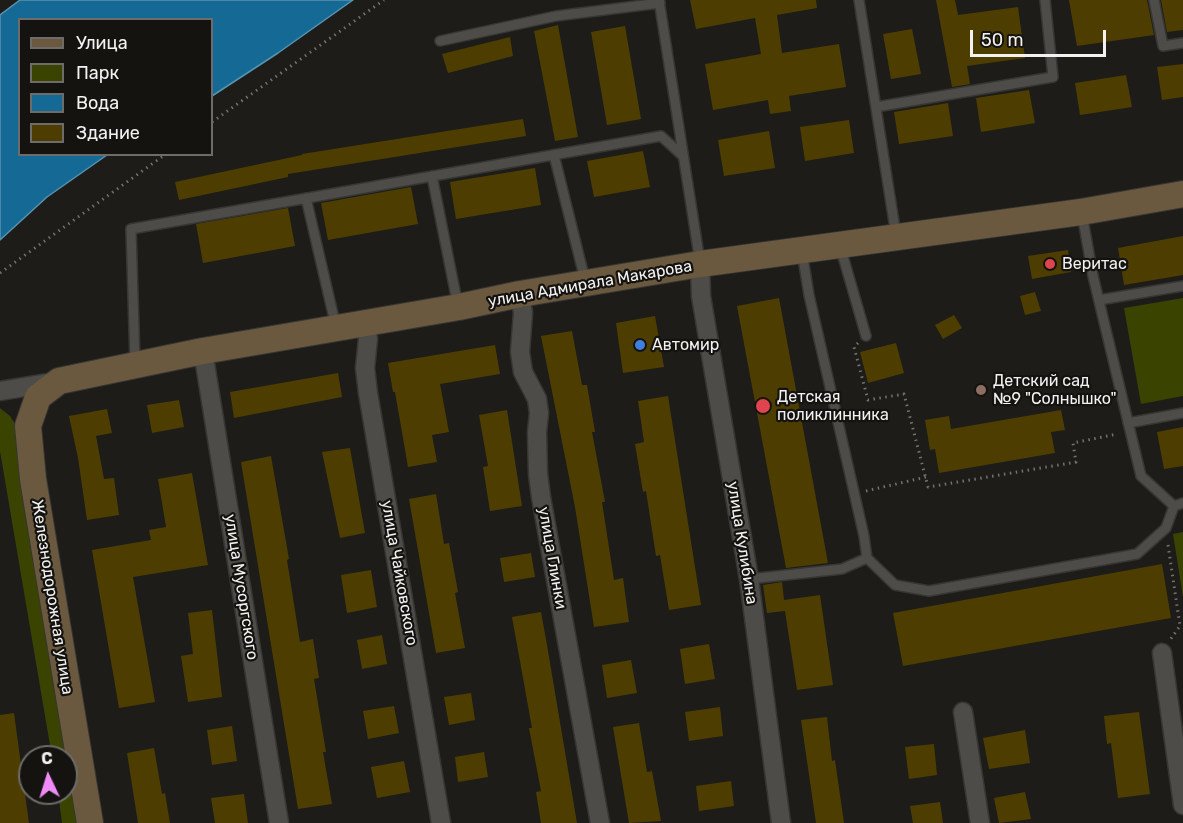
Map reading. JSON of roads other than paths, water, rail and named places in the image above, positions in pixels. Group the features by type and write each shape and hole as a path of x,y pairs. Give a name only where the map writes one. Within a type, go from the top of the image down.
{"street":[{"name":"улица Адмирала Макарова","path":"0,391 203,351 700,264 1081,212 1183,194"},
{"name":"улица Кулибина","path":"700,264 701,296 749,579 781,823"},
{"name":"улица Глинки","path":"520,294 523,313 520,352 523,372 537,399 539,413 537,443 541,496 600,823"},
{"name":"улица Чайковского","path":"365,323 368,339 365,368 368,393 441,823"},
{"name":"улица Мусоргского","path":"203,351 279,823"},
{"name":"Железнодорожная улица","path":"59,381 38,397 28,426 33,479 90,823"},
{"path":"1162,653 1183,805"},
{"path":"963,712 980,823"}],"lane":[{"path":"859,0 897,238"},
{"path":"876,107 1053,77 1045,0"},
{"path":"1155,0 1163,46 1183,43"},
{"path":"440,41 556,16 659,2 700,264"},
{"path":"135,364 131,229 661,136 683,156"},
{"path":"554,155 586,284"},
{"path":"432,176 459,307"},
{"path":"306,198 337,328"},
{"path":"801,251 867,558 896,585 930,591 1137,554 1166,528 1178,504 1141,476 1098,300 1081,212"},
{"path":"840,246 866,336"},
{"path":"1098,300 1183,286"},
{"path":"1129,427 1183,412"},
{"path":"749,579 842,569 867,558"}],"water":[{"path":"20,0 353,0 213,95 213,18 18,18 18,156 106,156 47,197 0,240 0,15"}],"place":[{"name":"Веритас","path":"1050,264"},
{"name":"Автомир","path":"640,345"},
{"name":"Детский сад №9 \"Солнышко\"","path":"981,390"},
{"name":"Детская поликлинника","path":"763,406"}]}
